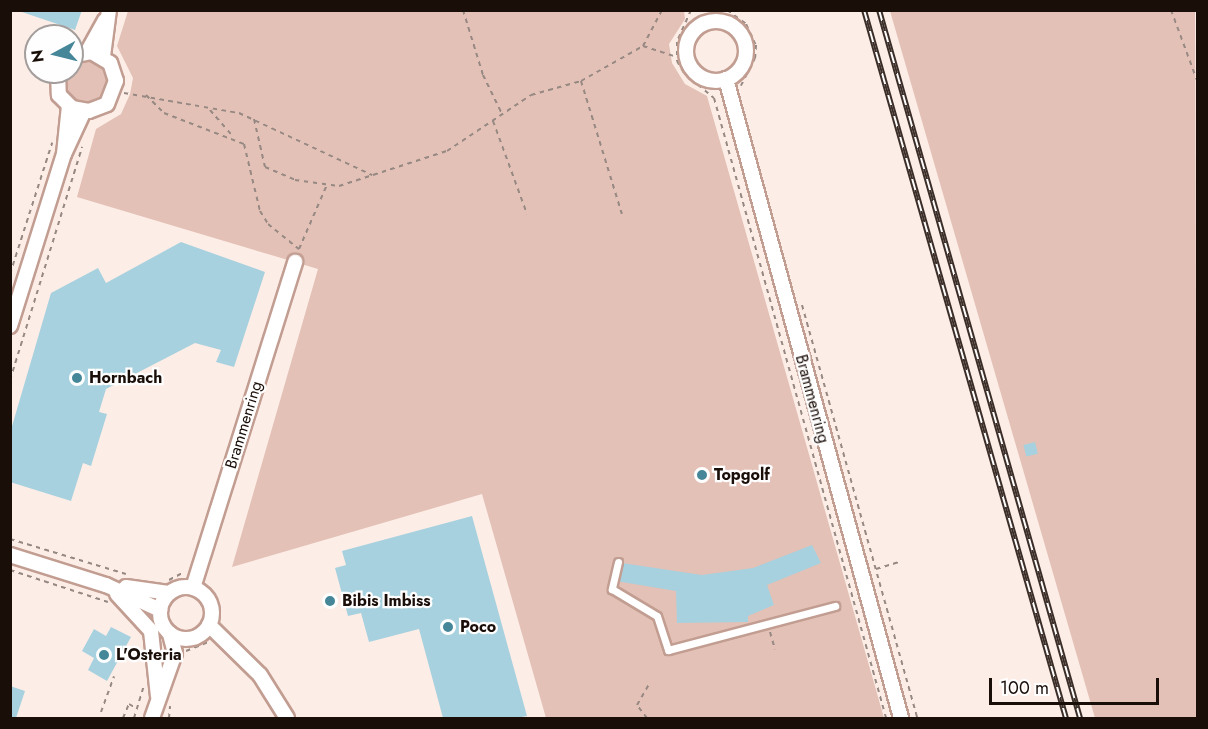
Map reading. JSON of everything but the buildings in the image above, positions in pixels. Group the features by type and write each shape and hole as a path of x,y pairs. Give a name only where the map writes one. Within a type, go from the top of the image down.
{"street":[{"path":"88,51 107,15"},
{"path":"103,56 107,15"},
{"path":"714,16 738,29 746,48 741,69 726,79 705,78 689,62 687,44 700,17 714,16"},
{"path":"58,84 58,90 69,106 84,111 103,107 121,91 115,71 103,56 88,51 84,52"},
{"name":"Brammenring","path":"726,79 901,718"},
{"path":"64,154 69,106"},
{"path":"10,326 64,154 84,111"},
{"name":"Brammenring","path":"193,588 295,262"},
{"path":"10,555 106,585 160,610"},
{"path":"106,585 193,588 209,602 209,625 254,667 287,718"},
{"path":"106,585 135,610 151,631 157,656 158,696"},
{"path":"152,718 175,653 160,610 165,587"},
{"path":"170,634 192,639 209,625"}],"lane":[{"path":"618,561 612,589 657,616 668,650 835,606"}],"path":[{"path":"463,10 483,75 502,114"},
{"path":"254,119 265,167 275,174 326,187 372,175 447,151 531,95 581,81 643,46 662,10"},
{"path":"727,10 746,24 756,45 742,92"},
{"path":"1171,10 1197,83"},
{"path":"692,11 677,42 677,57 684,73 714,98 886,718"},
{"path":"643,46 677,57"},
{"path":"581,81 622,214"},
{"path":"121,91 254,119 372,175"},
{"path":"146,95 164,113 234,137"},
{"path":"208,109 234,137 244,144 260,211 268,224 299,249 326,187"},
{"path":"493,121 527,214"},
{"path":"10,274 56,132"},
{"path":"10,380 83,144"},
{"path":"801,303 917,718"},
{"path":"10,539 130,576"},
{"path":"876,569 899,562"},
{"path":"165,587 187,568"},
{"path":"10,570 112,604"},
{"path":"768,623 775,649"},
{"path":"101,712 114,676"},
{"path":"647,718 637,705 649,684"},
{"path":"123,718 129,704 137,708"}],"shaded area":[{"path":"128,11 684,11 685,19 669,44 672,63 685,84 707,96 884,718 546,718 482,494 232,567 318,269 77,197 96,129 121,114 130,94 133,78 117,46"},
{"path":"890,11 1195,11 1197,718 1095,718"},
{"path":"84,61 98,63 108,77 105,93 92,103 77,101 66,89 66,84 84,84"}],"railway":[{"path":"864,10 1066,718"},
{"path":"879,10 1080,718"}],"place":[{"name":"Hornbach","path":"77,378"},
{"name":"Topgolf","path":"702,475"},
{"name":"Bibis Imbiss","path":"330,601"},
{"name":"Poco","path":"448,627"},
{"name":"L'Osteria","path":"104,655"}]}
